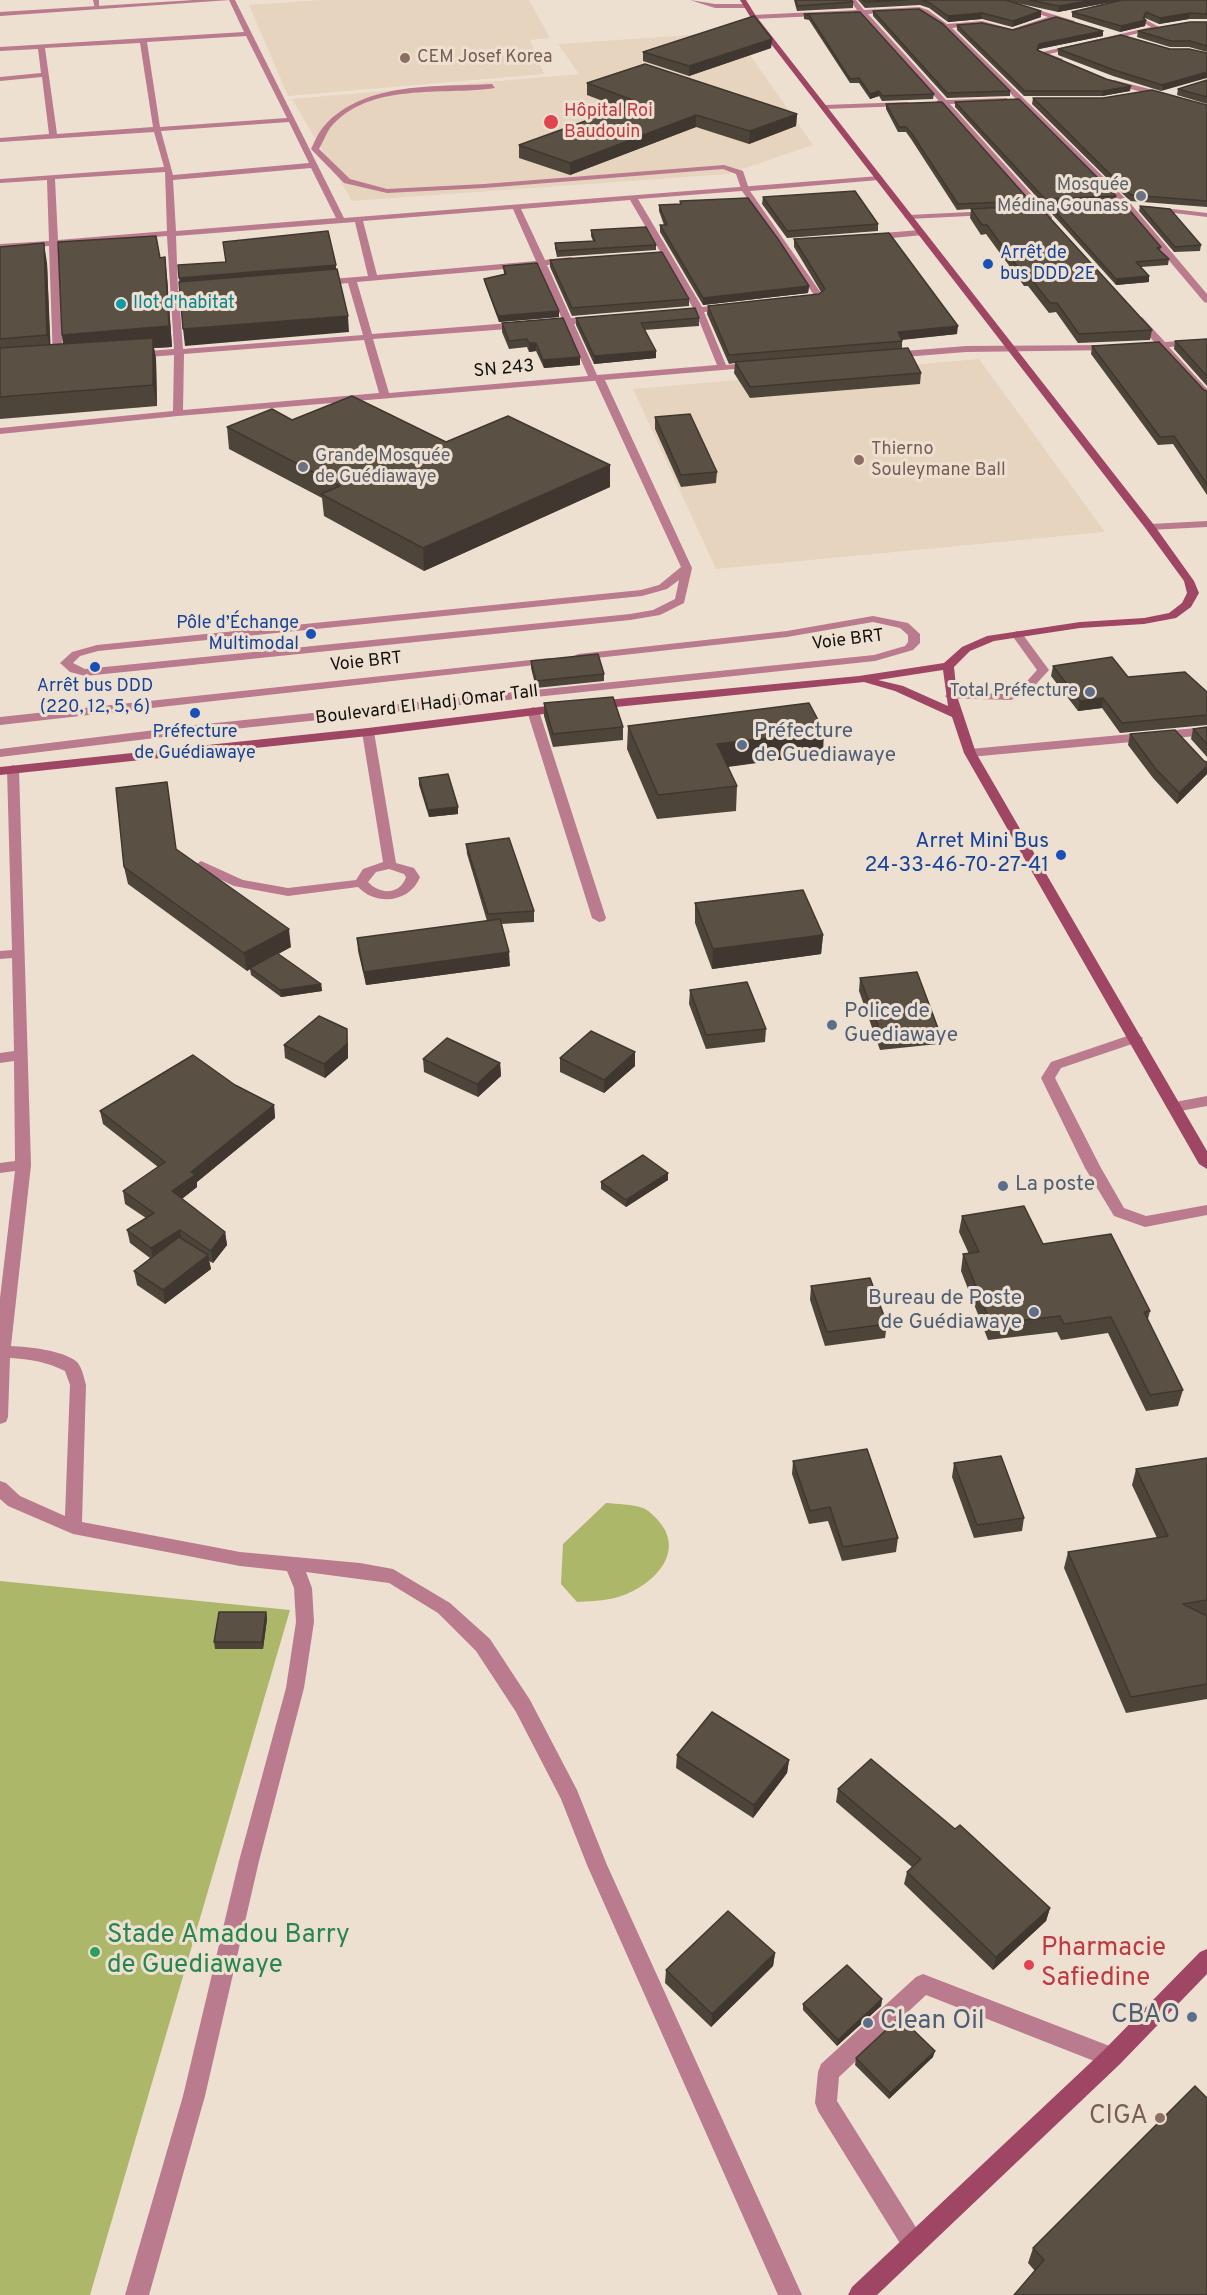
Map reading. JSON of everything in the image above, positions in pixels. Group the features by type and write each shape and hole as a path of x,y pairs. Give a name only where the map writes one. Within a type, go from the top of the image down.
{"main road":[{"path":"745,3 753,17 1150,527 1189,581 1193,593 1187,605 1172,616 991,638 966,649 948,666 951,696 970,753 1207,1164"},
{"name":"Boulevard El Hadj Omar Tall","path":"6,770 368,732 533,711 859,679 948,666"},
{"name":"Boulevard El Hadj Omar Tall","path":"859,679 899,688 956,714"},
{"path":"860,2295 1112,2057 1207,1959"}],"street":[{"path":"0,6 0,14 96,4 227,0"},
{"path":"232,0 341,220"},
{"path":"693,0 715,6 745,3"},
{"path":"852,0 1057,228"},
{"path":"998,0 1077,23"},
{"path":"753,17 923,10 946,26 1127,205 1206,298"},
{"path":"946,26 982,23 1012,30 1075,13"},
{"path":"1146,22 1158,28"},
{"path":"1065,63 1042,53 1168,27"},
{"path":"1100,30 1141,42"},
{"path":"0,49 249,34"},
{"path":"143,40 157,129 169,173 179,352 178,413"},
{"path":"41,46 53,136"},
{"path":"0,79 45,75"},
{"path":"1103,78 1161,95 1177,95"},
{"path":"492,86 392,93 368,99 340,113 320,134 315,149 347,181 387,191 484,186 724,167 740,173 745,189 819,296 792,301"},
{"path":"1132,95 1151,92"},
{"path":"933,103 1032,100"},
{"path":"824,107 912,104"},
{"path":"0,140 290,120"},
{"path":"0,181 313,165"},
{"path":"51,178 58,361"},
{"path":"0,247 879,178"},
{"path":"632,197 699,310 723,368"},
{"path":"1117,206 1127,205 1207,215"},
{"path":"516,206 568,321 687,568 680,601 656,613 630,618 95,673 85,673 66,663 76,654 97,648 642,593 663,587 687,568"},
{"path":"1031,211 1053,210"},
{"path":"908,217 997,213"},
{"path":"358,218 374,278"},
{"path":"864,237 920,233"},
{"path":"784,243 795,242"},
{"path":"654,255 666,254"},
{"path":"304,284 542,262 587,260"},
{"path":"352,281 385,396"},
{"path":"174,294 209,291"},
{"path":"663,313 734,307"},
{"path":"1133,312 1207,395"},
{"path":"124,356 604,318"},
{"path":"1128,347 1207,342"},
{"path":"885,355 966,349 1117,348"},
{"path":"46,362 69,360"},
{"name":"SN 243","path":"0,431 178,413 770,364"},
{"path":"1150,527 1207,524"},
{"name":"Voie BRT","path":"0,722 787,634 873,619 904,625 914,634 914,643 909,648 875,658 196,729 0,753"},
{"path":"951,696 1006,698 1024,691 1043,670 1017,634"},
{"path":"533,711 599,918"},
{"path":"970,753 1181,738 1207,731"},
{"path":"368,732 390,865"},
{"path":"0,1417 2,1353 23,1165 19,953 6,770"},
{"path":"201,865 239,883 288,892 361,883 373,894 396,895 412,884 413,877 410,871 390,865 369,870 363,876 361,883"},
{"path":"0,956 19,953"},
{"path":"1136,1038 1056,1065 1048,1078 1093,1168 1119,1212 1145,1222 1207,1210"},
{"path":"0,1058 21,1055"},
{"path":"1175,1107 1207,1101"},
{"path":"0,1168 23,1165"},
{"path":"2,1353 28,1352 53,1356 72,1367 78,1385 73,1527"},
{"path":"0,1488 14,1501 73,1527 229,1557 294,1566 360,1570 393,1576 444,1608 483,1645 523,1706 570,1796 597,1865 790,2295"},
{"path":"137,2295 194,2096 249,1862 295,1688 305,1622 303,1588 294,1566"},
{"path":"914,2245 826,2103 829,2072 923,1984 1112,2057"}],"shaded area":[{"name":"CEM Josef Korea","path":"320,0 529,0 550,38 530,40 544,74 288,96 249,5"},
{"name":"Hôpital Roi Baudouin","path":"734,32 813,145 728,174 352,201 292,99 579,74 558,44"},
{"name":"Thierno Souleymane Ball","path":"979,359 1105,532 716,569 633,389"}],"green space":[{"path":"606,1503 634,1506 649,1512 665,1530 669,1543 668,1554 655,1575 633,1591 610,1599 577,1602 561,1584 563,1544"},
{"name":"Stade Amadou Barry de Guediawaye","path":"0,1581 290,1610 90,2295 0,2295"}],"building":[{"path":"796,0 851,0 853,2 797,6"},
{"path":"863,0 907,0 865,2"},
{"path":"922,0 1006,0 1041,11 1013,21 982,13 948,16"},
{"path":"1029,0 1093,0 1059,6"},
{"path":"1122,0 1207,0 1207,14 1190,13 1160,18 1146,12 1143,18 1146,20 1121,26 1072,12"},
{"path":"919,9 943,24 1010,91 947,93 873,11"},
{"path":"860,12 934,94 882,96 879,91 870,94 859,78 850,79 809,15 804,14"},
{"path":"754,16 772,39 689,66 643,52"},
{"path":"1056,17 1103,31 1039,44 1037,50 1106,79 1131,86 1103,91 1025,91 957,25 982,23 1013,30"},
{"path":"1190,22 1207,22 1207,46 1190,41 1171,41 1138,31"},
{"path":"1121,35 1170,49 1189,49 1207,53 1207,72 1162,85 1058,49"},
{"path":"645,64 797,114 750,131 696,115 570,163 519,145 638,102 587,83"},
{"path":"1207,80 1207,97 1178,89"},
{"path":"1152,90 1207,105 1207,201 1131,195 1033,98 1103,98"},
{"path":"1019,99 1116,196 1045,199 955,102"},
{"path":"942,102 1030,201 958,204 912,134 906,127 899,127 886,104"},
{"path":"855,191 878,224 787,231 763,197"},
{"path":"748,198 809,286 703,298 660,225 667,225 659,205 681,204 680,201"},
{"path":"1038,205 1152,330 1079,334 1057,303 1050,303 1029,276 1025,277 987,225 982,225 971,209"},
{"path":"1125,205 1161,247 1157,248 1169,259 1136,262 1149,276 1116,279 1053,209"},
{"path":"1140,206 1170,209 1201,245 1175,247"},
{"path":"646,227 656,245 557,251 555,243 595,241 591,230"},
{"path":"328,231 336,265 179,278 178,265 226,262 223,242"},
{"path":"889,233 958,326 898,332 902,341 729,355 708,306 819,294 825,289 794,239"},
{"name":"Ilot d'habitat","path":"156,236 160,258 165,257 169,326 62,335 58,242"},
{"path":"44,243 47,335 0,339 0,247"},
{"path":"662,252 689,299 572,308 550,260"},
{"path":"537,263 559,311 498,316 484,279 506,274 503,266"},
{"path":"337,269 348,316 183,329 179,282"},
{"path":"695,308 699,318 641,323 656,351 594,356 576,318"},
{"path":"563,318 580,357 543,360 536,343 529,343 527,339 509,341 502,323"},
{"path":"153,338 153,385 0,397 0,348"},
{"path":"1207,339 1207,376 1175,341"},
{"path":"1159,342 1207,391 1207,484 1174,436 1160,437 1092,346"},
{"path":"908,348 921,373 750,387 735,362"},
{"path":"352,396 446,442 508,416 610,465 423,548 321,494 340,486 227,427 272,409 292,420"},
{"path":"690,414 717,472 681,475 655,417"},
{"path":"598,654 604,674 536,681 531,661"},
{"path":"1112,657 1128,677 1185,672 1207,692 1207,715 1122,723 1103,698 1080,701 1053,666"},
{"path":"613,697 623,727 553,734 544,703"},
{"path":"809,703 824,731 717,744 737,786 658,795 628,726"},
{"path":"1207,727 1207,744 1193,729"},
{"path":"1175,730 1207,762 1207,766 1179,793 1155,768 1130,734"},
{"path":"448,774 458,807 428,810 419,778"},
{"path":"167,782 176,849 289,929 244,953 124,867 116,788"},
{"path":"509,838 534,911 488,914 466,844"},
{"path":"803,890 823,935 713,949 695,903"},
{"path":"500,919 509,952 364,972 357,938"},
{"path":"277,953 321,984 280,990 250,968"},
{"path":"917,972 939,1031 882,1036 860,978"},
{"path":"747,982 766,1029 706,1035 690,990"},
{"path":"319,1016 347,1029 347,1044 324,1064 284,1045"},
{"path":"591,1031 635,1052 604,1080 560,1058"},
{"path":"447,1038 500,1063 477,1084 423,1059"},
{"path":"193,1055 235,1085 274,1105 191,1172 195,1175 172,1191 225,1232 211,1251 180,1230 151,1248 127,1230 154,1213 123,1191 165,1162 100,1111"},
{"path":"643,1155 668,1173 626,1200 601,1182"},
{"path":"1024,1206 1043,1244 1111,1234 1150,1311 1144,1312 1183,1390 1150,1395 1111,1317 1064,1324 1060,1316 991,1324 963,1254 979,1252 962,1216"},
{"path":"179,1237 208,1255 163,1290 134,1271"},
{"path":"870,1278 887,1324 827,1332 811,1286"},
{"path":"867,1449 898,1538 843,1547 830,1507 810,1511 793,1461"},
{"path":"1001,1456 1024,1518 977,1525 954,1463"},
{"path":"1207,1458 1207,1600 1183,1604 1207,1616 1207,1684 1131,1697 1068,1552 1168,1536 1136,1469"},
{"path":"219,1612 266,1612 262,1642 214,1642"},
{"path":"712,1712 789,1760 754,1805 677,1755"},
{"path":"871,1759 955,1829 960,1825 1050,1908 996,1957 907,1872 921,1859 838,1789"},
{"path":"728,1911 775,1953 712,2014 666,1970"},
{"path":"847,1965 882,1999 838,2040 803,2004"},
{"path":"900,2017 935,2051 890,2093 856,2058"},
{"path":"1195,2086 1207,2098 1207,2295 1014,2295 1044,2260 1033,2248"}],"place":[{"name":"CEM Josef Korea","path":"405,58"},
{"name":"Hôpital Roi Baudouin","path":"551,122"},
{"name":"Mosquée Médina Gounass","path":"1141,196"},
{"name":"Arrêt de bus DDD 2E","path":"988,264"},
{"name":"Ilot d'habitat","path":"121,304"},
{"name":"Thierno Souleymane Ball","path":"859,460"},
{"name":"Grande Mosquée de Guédiawaye","path":"303,467"},
{"name":"Pôle d’Échange Multimodal","path":"311,634"},
{"name":"Arrêt bus DDD (220, 12, 5, 6)","path":"95,667"},
{"name":"Total Préfecture","path":"1090,692"},
{"name":"Préfecture de Guédiawaye","path":"195,713"},
{"name":"Préfecture de Guediawaye","path":"742,745"},
{"name":"Arret Mini Bus 24-33-46-70-27-41","path":"1061,855"},
{"name":"Police de Guediawaye","path":"832,1025"},
{"name":"La poste","path":"1003,1186"},
{"name":"Bureau de Poste de Guédiawaye","path":"1034,1312"},
{"name":"Stade Amadou Barry de Guediawaye","path":"95,1952"},
{"name":"Pharmacie Safiedine","path":"1029,1965"},
{"name":"CBAO","path":"1192,2017"},
{"name":"Clean Oil","path":"868,2023"},
{"name":"CIGA","path":"1160,2118"}]}
